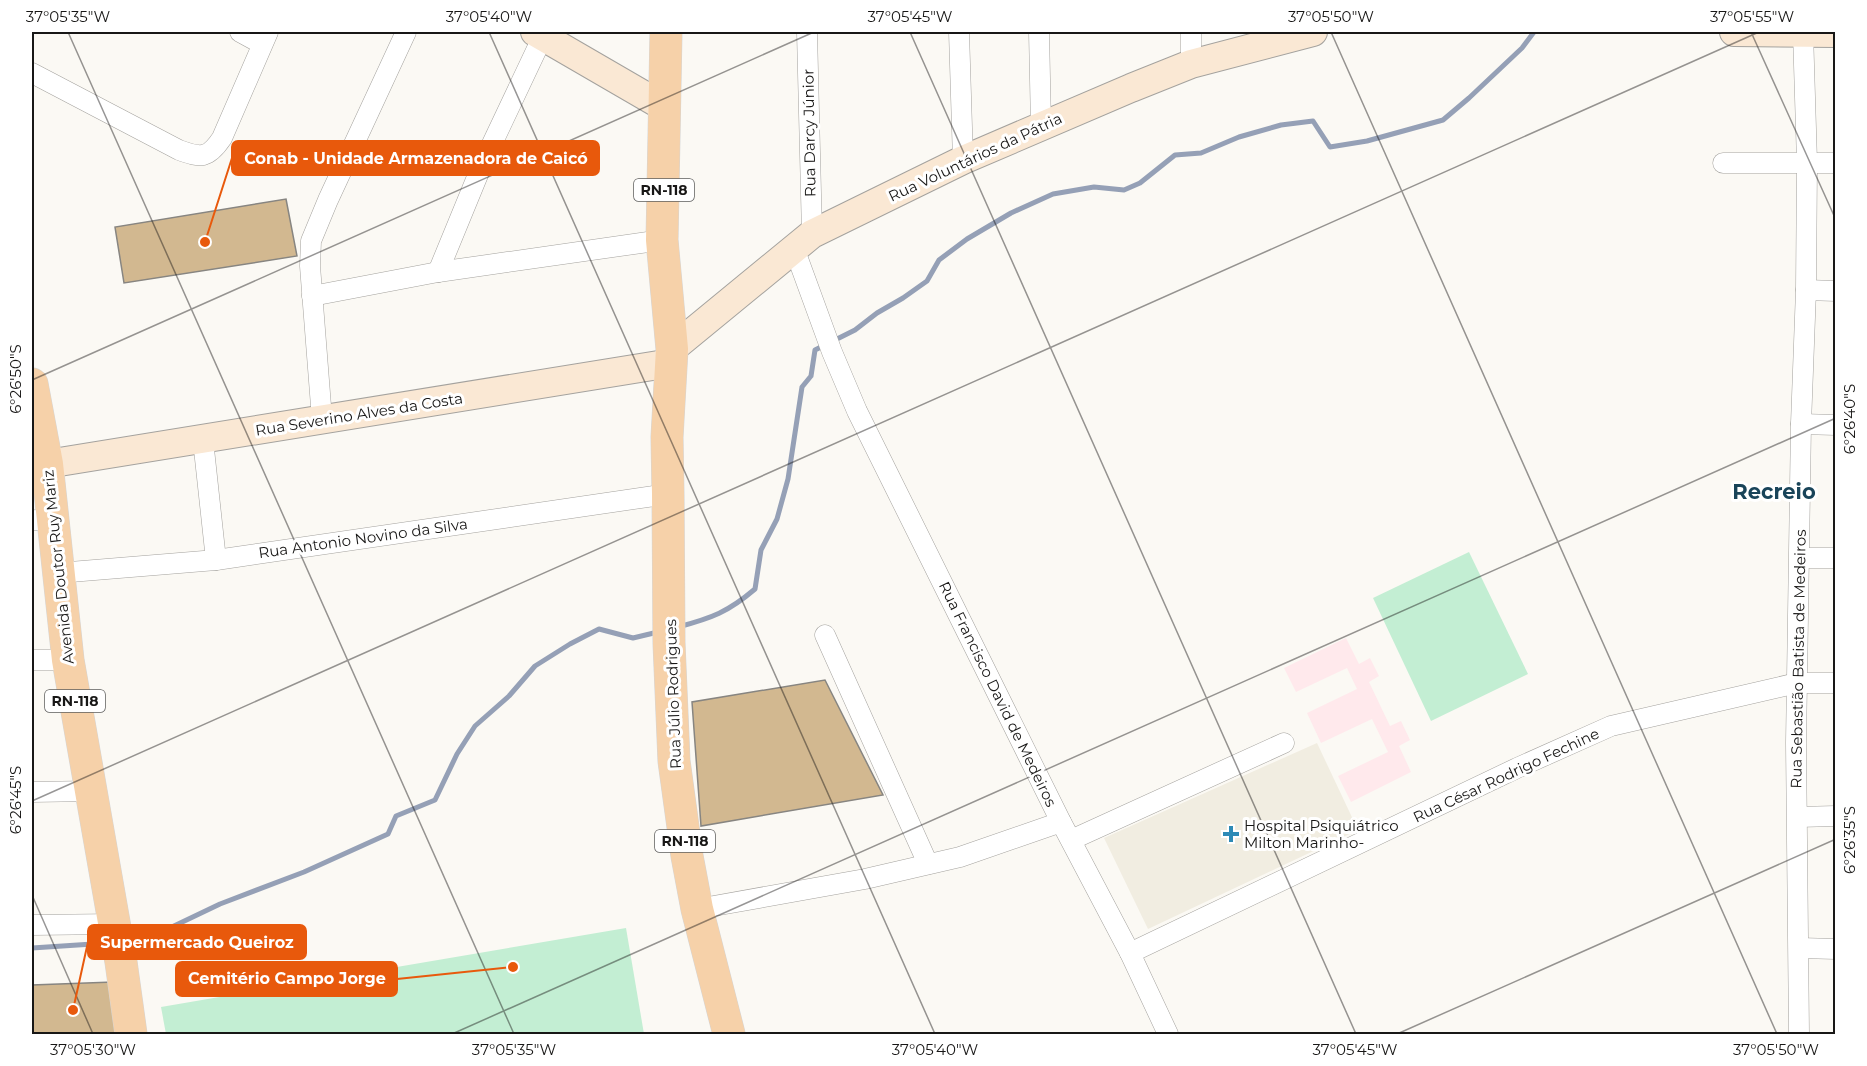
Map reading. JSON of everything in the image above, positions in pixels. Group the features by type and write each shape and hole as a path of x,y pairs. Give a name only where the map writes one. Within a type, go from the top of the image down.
{"main road":[{"name":"RN-118","path":"666,32 662,240 671,356"},
{"name":"Rua Júlio Rodrigues","path":"671,356 668,494 675,761 687,856 697,909 729,1035"},
{"name":"Avenida Doutor Ruy Mariz","path":"32,384 46,464 42,521 58,573 68,660 117,940 131,1035"}],"street":[{"path":"32,73 179,150 194,156 204,156 215,149 222,138 265,38 240,32"},
{"path":"322,419 310,266 311,242 328,200 406,32"},
{"name":"Rua Darcy Júnior","path":"803,241 807,32"},
{"path":"959,32 963,160"},
{"path":"1039,32 1041,126"},
{"path":"1191,32 1191,64"},
{"name":"Rua Voluntários da Pátria","path":"671,356 803,241 963,160 1191,64 1313,32"},
{"path":"1734,32 1836,33"},
{"name":"Rua Sebastião Batista de Medeiros","path":"1799,1035 1800,948 1796,743 1807,162 1803,32"},
{"path":"438,272 539,34 666,108"},
{"path":"1723,163 1836,163"},
{"path":"312,296 438,272 662,240"},
{"name":"Rua Francisco David de Medeiros","path":"803,241 824,330 847,389 1061,822 1130,953 1168,1035"},
{"path":"1806,290 1836,291"},
{"name":"Rua Severino Alves da Costa","path":"46,464 203,440 671,356"},
{"path":"1801,424 1836,425"},
{"path":"203,440 216,560"},
{"name":"Rua Antonio Novino da Silva","path":"58,573 216,560 668,494"},
{"path":"1800,558 1836,558"},
{"path":"825,635 928,864"},
{"path":"32,660 68,660"},
{"name":"Rua César Rodrigo Fechine","path":"1130,953 1516,768 1611,726 1797,683 1836,683"},
{"path":"1071,840 1284,743"},
{"path":"32,792 91,791"},
{"path":"1798,817 1836,816"},
{"path":"697,909 865,879 960,857 1061,822"},
{"path":"32,925 117,940"},
{"path":"1800,948 1836,949"}],"shaded area":[{"path":"1346,638 1359,664 1370,658 1379,676 1369,682 1390,726 1401,721 1410,740 1399,746 1411,772 1351,802 1338,776 1388,752 1372,719 1321,743 1307,713 1357,689 1347,668 1296,692 1284,668"},
{"name":"Hospital Psiquiátrico Milton Marinho-","path":"1317,743 1358,830 1148,929 1104,838"}],"green space":[{"path":"1469,552 1528,674 1431,721 1373,598"},
{"path":"626,928 644,1034 166,1034 161,1007"}],"building":[{"path":"286,199 297,256 124,283 115,227"},
{"path":"825,680 883,795 701,826 692,702"},
{"path":"113,982 116,1034 32,1034 32,985"}],"waterway":[{"path":"833,341 855,330 927,281 939,260 967,239 1011,213 1053,194 1094,187 1124,190 1140,183 1175,155 1201,153 1239,137 1281,125 1313,121 1330,147 1367,141 1443,120 1522,48 1534,32"},
{"path":"678,627 719,613 755,589 761,550 777,519 788,479 802,387 811,376 815,350 825,345"},
{"path":"126,940 153,936 220,904 304,872 388,834 396,816 435,800 457,754 475,726 509,696 535,666 599,629 633,638 658,632"},
{"path":"32,948 108,943"}],"place":[{"name":"Conab - Unidade Armazenadora de Caicó","path":"205,242"},
{"name":"Hospital Psiquiátrico Milton Marinho-","path":"1231,834"},
{"name":"Cemitério Campo Jorge","path":"513,967"},
{"name":"Supermercado Queiroz","path":"73,1010"}],"district":[{"name":"Recreio","path":"1774,491"}]}
